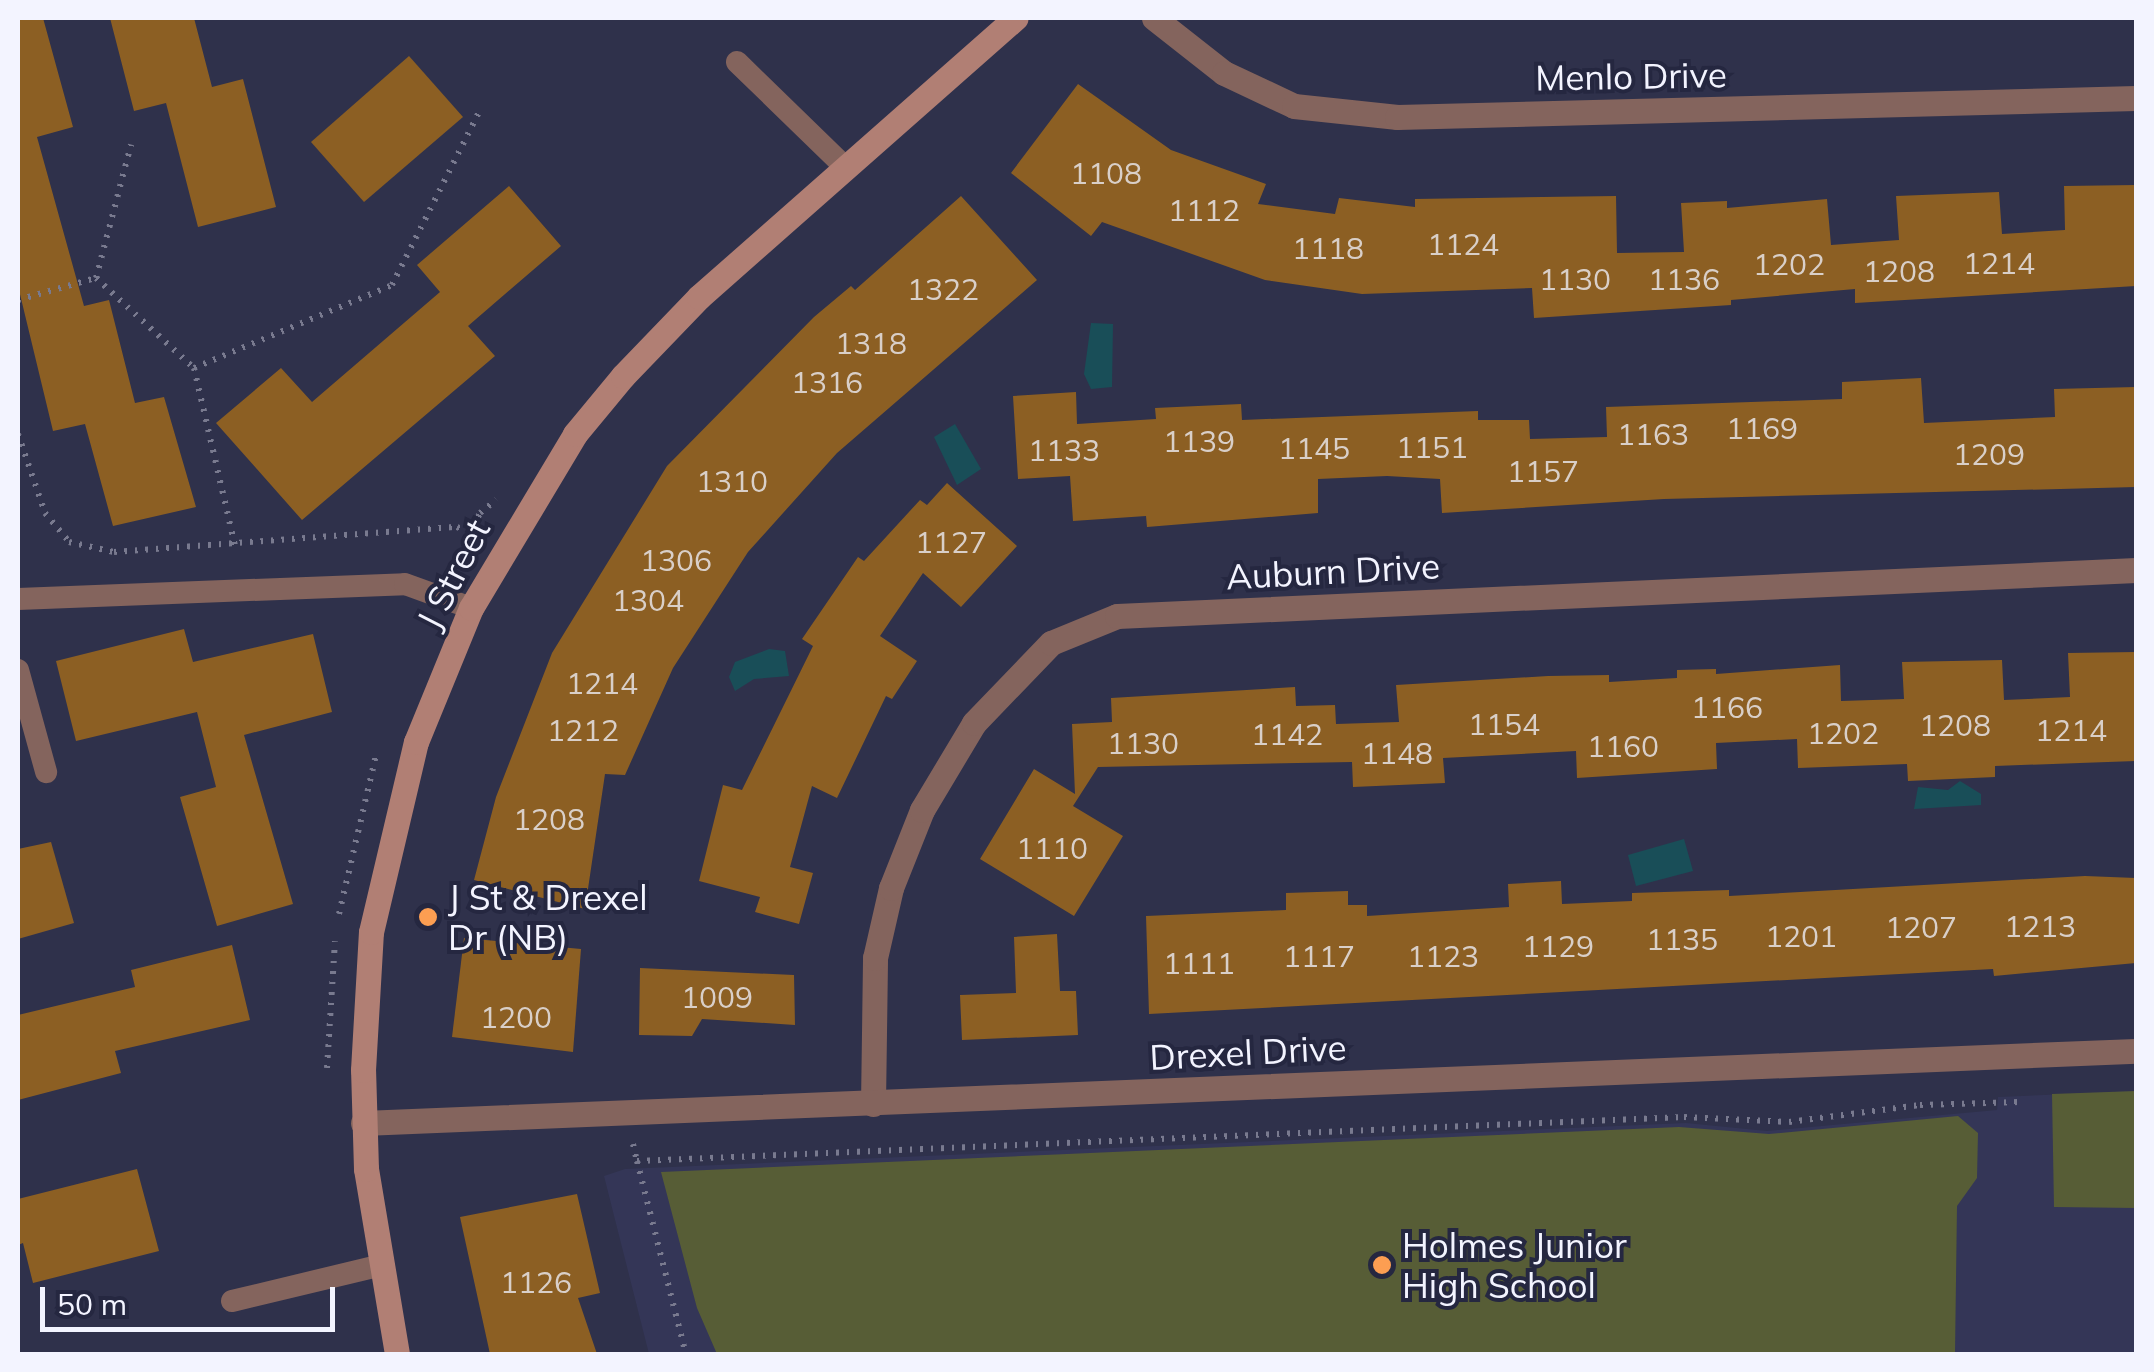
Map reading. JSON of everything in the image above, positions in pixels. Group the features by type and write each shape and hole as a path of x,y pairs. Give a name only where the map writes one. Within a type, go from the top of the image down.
{"street":[{"name":"J Street","path":"398,1354 378,1266 363,1123 364,1003 383,867 416,742 471,608 574,434 699,298 1016,18"},
{"name":"Menlo Drive","path":"1154,18 1224,73 1294,106 1397,117 2136,98"},
{"name":"Auburn Drive","path":"874,1104 875,958 891,888 922,810 974,723 1051,643 1117,616 2136,570"},
{"name":"Drexel Drive","path":"363,1123 2136,1051"}],"lane":[{"path":"737,62 844,166"},
{"path":"18,599 405,584 471,608"},
{"path":"18,670 46,772"},
{"path":"232,1301 378,1266"}],"path":[{"path":"194,368 392,285 481,108"},
{"path":"96,278 131,145"},
{"path":"96,278 194,368 235,546"},
{"path":"18,300 96,278"},
{"path":"18,434 44,513 69,542 114,552 458,527 469,532"},
{"path":"638,1161 1684,1117 1789,1122 1920,1105 2020,1102"},
{"path":"626,1114 686,1354"}],"shaded area":[{"path":"1091,323 1113,324 1112,387 1091,389 1084,374"},
{"path":"955,424 981,469 957,485 934,437"},
{"path":"769,649 785,651 789,676 754,679 735,691 729,677 735,662"},
{"path":"1960,781 1981,794 1981,805 1914,809 1918,787 1948,790"},
{"path":"1684,839 1693,871 1636,886 1628,855"},
{"name":"Holmes Junior High School","path":"2136,1091 2136,1354 649,1354 604,1176 625,1169 1686,1123 1767,1131 1997,1110 1998,1097"},
{"path":"2136,1091 2136,1208 2054,1207 2052,1094"},
{"name":"Holmes Junior High School","path":"1958,1116 1978,1133 1977,1178 1957,1206 1955,1354 717,1354 697,1308 661,1172 1679,1127 1769,1134"}],"building":[{"path":"18,18 43,18 73,127 37,137 84,306 109,300 135,403 164,397 196,507 113,526 85,424 53,431 18,286"},
{"path":"110,18 194,18 212,87 243,79 276,207 198,227 166,103 134,111"},
{"path":"409,56 463,117 364,202 311,142"},
{"path":"1078,84 1171,150 1266,184 1258,204 1335,214 1339,198 1415,207 1415,199 1616,196 1617,253 1684,252 1681,203 1727,201 1727,208 1827,199 1831,245 1899,240 1896,196 1999,192 2002,234 2065,230 2064,186 2136,185 2136,286 1855,303 1855,289 1731,300 1731,305 1534,318 1532,288 1362,294 1265,280 1102,222 1091,236 1011,173"},
{"path":"509,186 561,246 468,326 495,356 302,520 216,423 281,368 312,402 440,292 417,265"},
{"path":"961,196 1037,280 837,453 748,552 673,668 625,775 605,774 585,909 474,880 496,797 552,653 667,466 814,317 851,286 855,290"},
{"path":"1921,378 1924,423 2055,417 2054,389 2136,387 2136,487 1664,499 1442,513 1440,479 1387,476 1318,479 1318,513 1147,527 1146,516 1073,521 1070,476 1018,479 1013,396 1076,392 1077,424 1156,419 1155,408 1241,404 1242,420 1478,411 1478,420 1529,420 1530,439 1607,437 1606,407 1842,399 1842,382"},
{"path":"947,483 1017,546 961,607 923,573 880,636 917,661 892,699 886,696 837,798 812,786 790,867 813,873 799,924 755,912 760,897 699,881 723,785 742,790 813,646 802,639 858,557 864,561 920,500 927,505"},
{"path":"184,629 193,662 313,634 332,712 244,735 293,904 217,926 180,797 216,787 197,712 76,741 56,661"},
{"path":"2136,652 2136,761 1995,766 1995,777 1908,781 1907,764 1798,768 1797,739 1716,743 1717,769 1577,778 1576,751 1443,758 1445,783 1353,787 1352,762 1098,767 1073,806 1123,836 1074,916 980,859 1034,769 1075,794 1072,724 1112,722 1111,698 1295,687 1296,706 1335,705 1336,724 1399,722 1396,685 1609,675 1609,682 1677,678 1677,670 1716,669 1716,674 1840,665 1841,701 1904,699 1902,662 2002,660 2004,700 2070,697 2068,653"},
{"path":"51,842 74,923 18,939 18,849"},
{"path":"2085,876 2136,878 2136,963 1994,976 1993,969 1149,1014 1146,916 1286,910 1286,893 1348,891 1348,905 1367,905 1367,916 1509,907 1508,884 1561,881 1562,904 1632,901 1632,893 1729,890 1729,896"},
{"path":"1057,934 1060,991 1076,991 1078,1035 962,1040 960,995 1016,993 1014,937"},
{"path":"464,938 581,949 573,1052 452,1037"},
{"path":"232,945 250,1020 115,1051 121,1073 18,1100 18,1015 135,987 131,970"},
{"path":"640,968 794,975 795,1025 702,1019 692,1036 639,1035"},
{"path":"137,1169 159,1251 33,1283 23,1243 18,1245 18,1199"},
{"path":"577,1194 600,1293 578,1298 597,1354 490,1354 460,1217"}],"place":[{"name":"J St & Drexel Dr (NB)","path":"428,917"},
{"name":"Holmes Junior High School","path":"1382,1265"}]}
